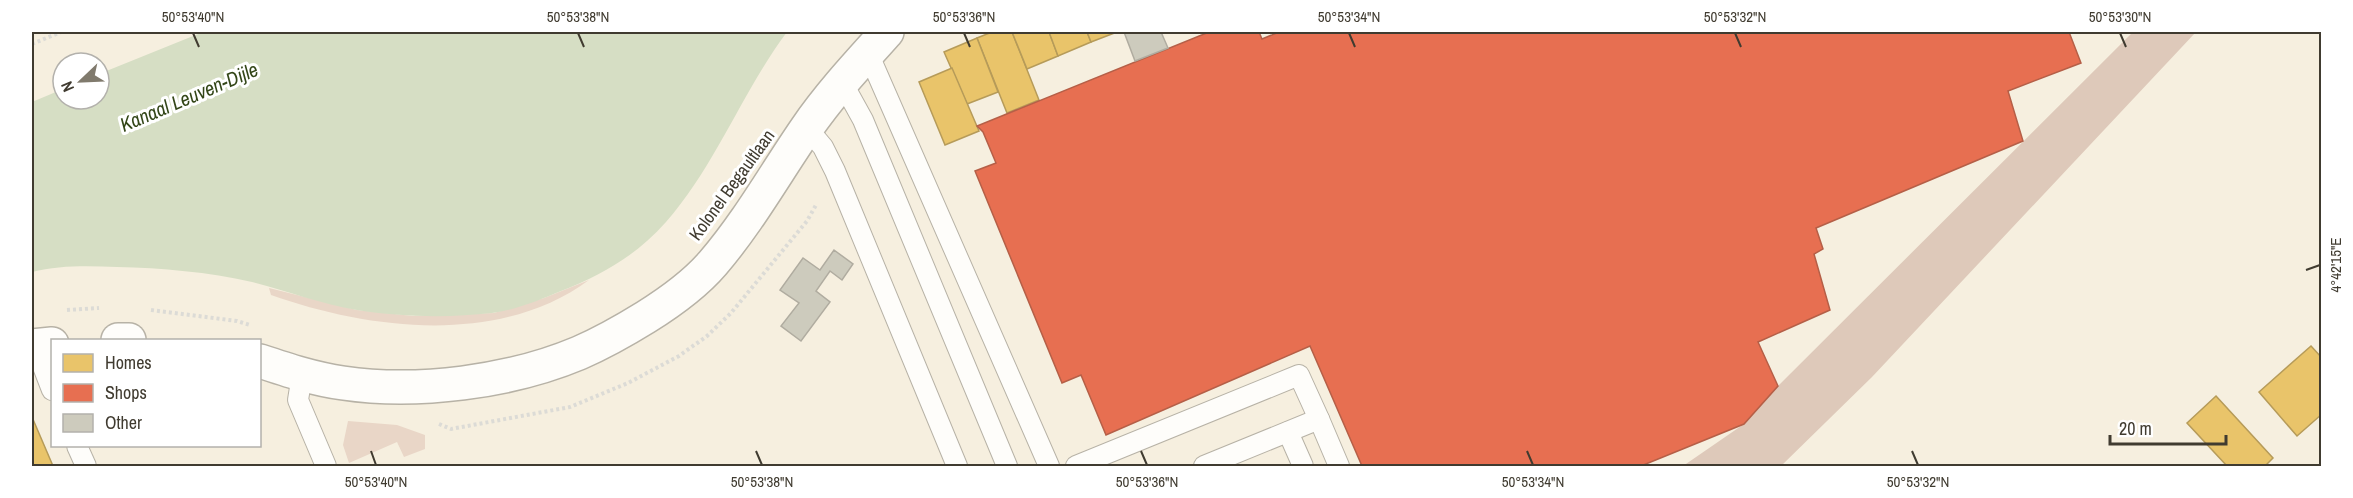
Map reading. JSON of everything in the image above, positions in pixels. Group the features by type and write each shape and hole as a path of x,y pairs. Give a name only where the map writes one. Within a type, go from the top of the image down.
{"street":[{"name":"Kolonel Begaultlaan","path":"261,361 302,375 344,383 406,387 471,382 525,371 578,353 628,328 672,301 712,264 757,206 807,128 842,82 878,42"}],"lane":[{"path":"878,42 1049,466"},
{"path":"842,82 863,120 1007,466"},
{"path":"807,128 823,147 835,171 957,466"},
{"path":"40,345 51,386"},
{"path":"302,375 298,400 326,466"},
{"path":"1076,466 1299,375 1339,466"},
{"path":"1204,466 1319,419"},
{"path":"1288,432 1303,466"},
{"path":"77,447 86,466"}],"path":[{"path":"32,44 61,32"},
{"path":"57,310 104,308"},
{"path":"150,310 237,321 257,327"}],"shaded area":[{"path":"2133,32 2196,32 1872,377 1781,466 1683,466 1744,424 1778,386"},
{"path":"589,280 554,301 516,315 475,323 434,325 392,323 350,317 271,295 269,288 357,310 413,316 494,313 544,298"},
{"path":"348,421 397,425 425,435 425,449 404,457 397,442 349,463 343,445"}],"water":[{"name":"Kanaal Leuven-Dijle","path":"203,32 787,32 756,79 700,177 655,234 631,254 605,271 545,298 501,312 459,316 390,314 357,310 252,282 185,271 85,266 32,272 32,102 51,94 51,111 111,111 111,69"}],"building: Homes":[{"path":"992,32 1012,32 1039,100 1007,113 977,38"},
{"path":"1012,32 1049,32 1058,56 1027,69"},
{"path":"1049,32 1087,32 1091,42 1058,56"},
{"path":"1087,32 1117,32 1091,42"},
{"path":"977,38 998,92 967,104 944,52"},
{"path":"952,68 979,131 945,145 919,82"},
{"path":"2311,346 2322,358 2322,414 2297,436 2259,392"},
{"path":"2216,396 2273,458 2265,466 2227,466 2187,423"},
{"path":"32,417 53,466 32,466"}],"building: Shops":[{"path":"1209,32 1259,32 1262,39 1279,32 2069,32 2081,63 2008,91 2023,141 1816,228 1823,249 1814,254 1830,310 1758,342 1778,386 1744,424 1641,466 1362,466 1310,346 1106,435 1081,375 1062,383 975,171 996,163 983,132 977,126"}],"building: Other":[{"path":"1124,32 1161,32 1168,48 1135,61"},
{"path":"834,250 853,264 842,280 830,271 816,291 830,302 801,341 781,326 799,303 780,290 803,258 820,270"}]}
